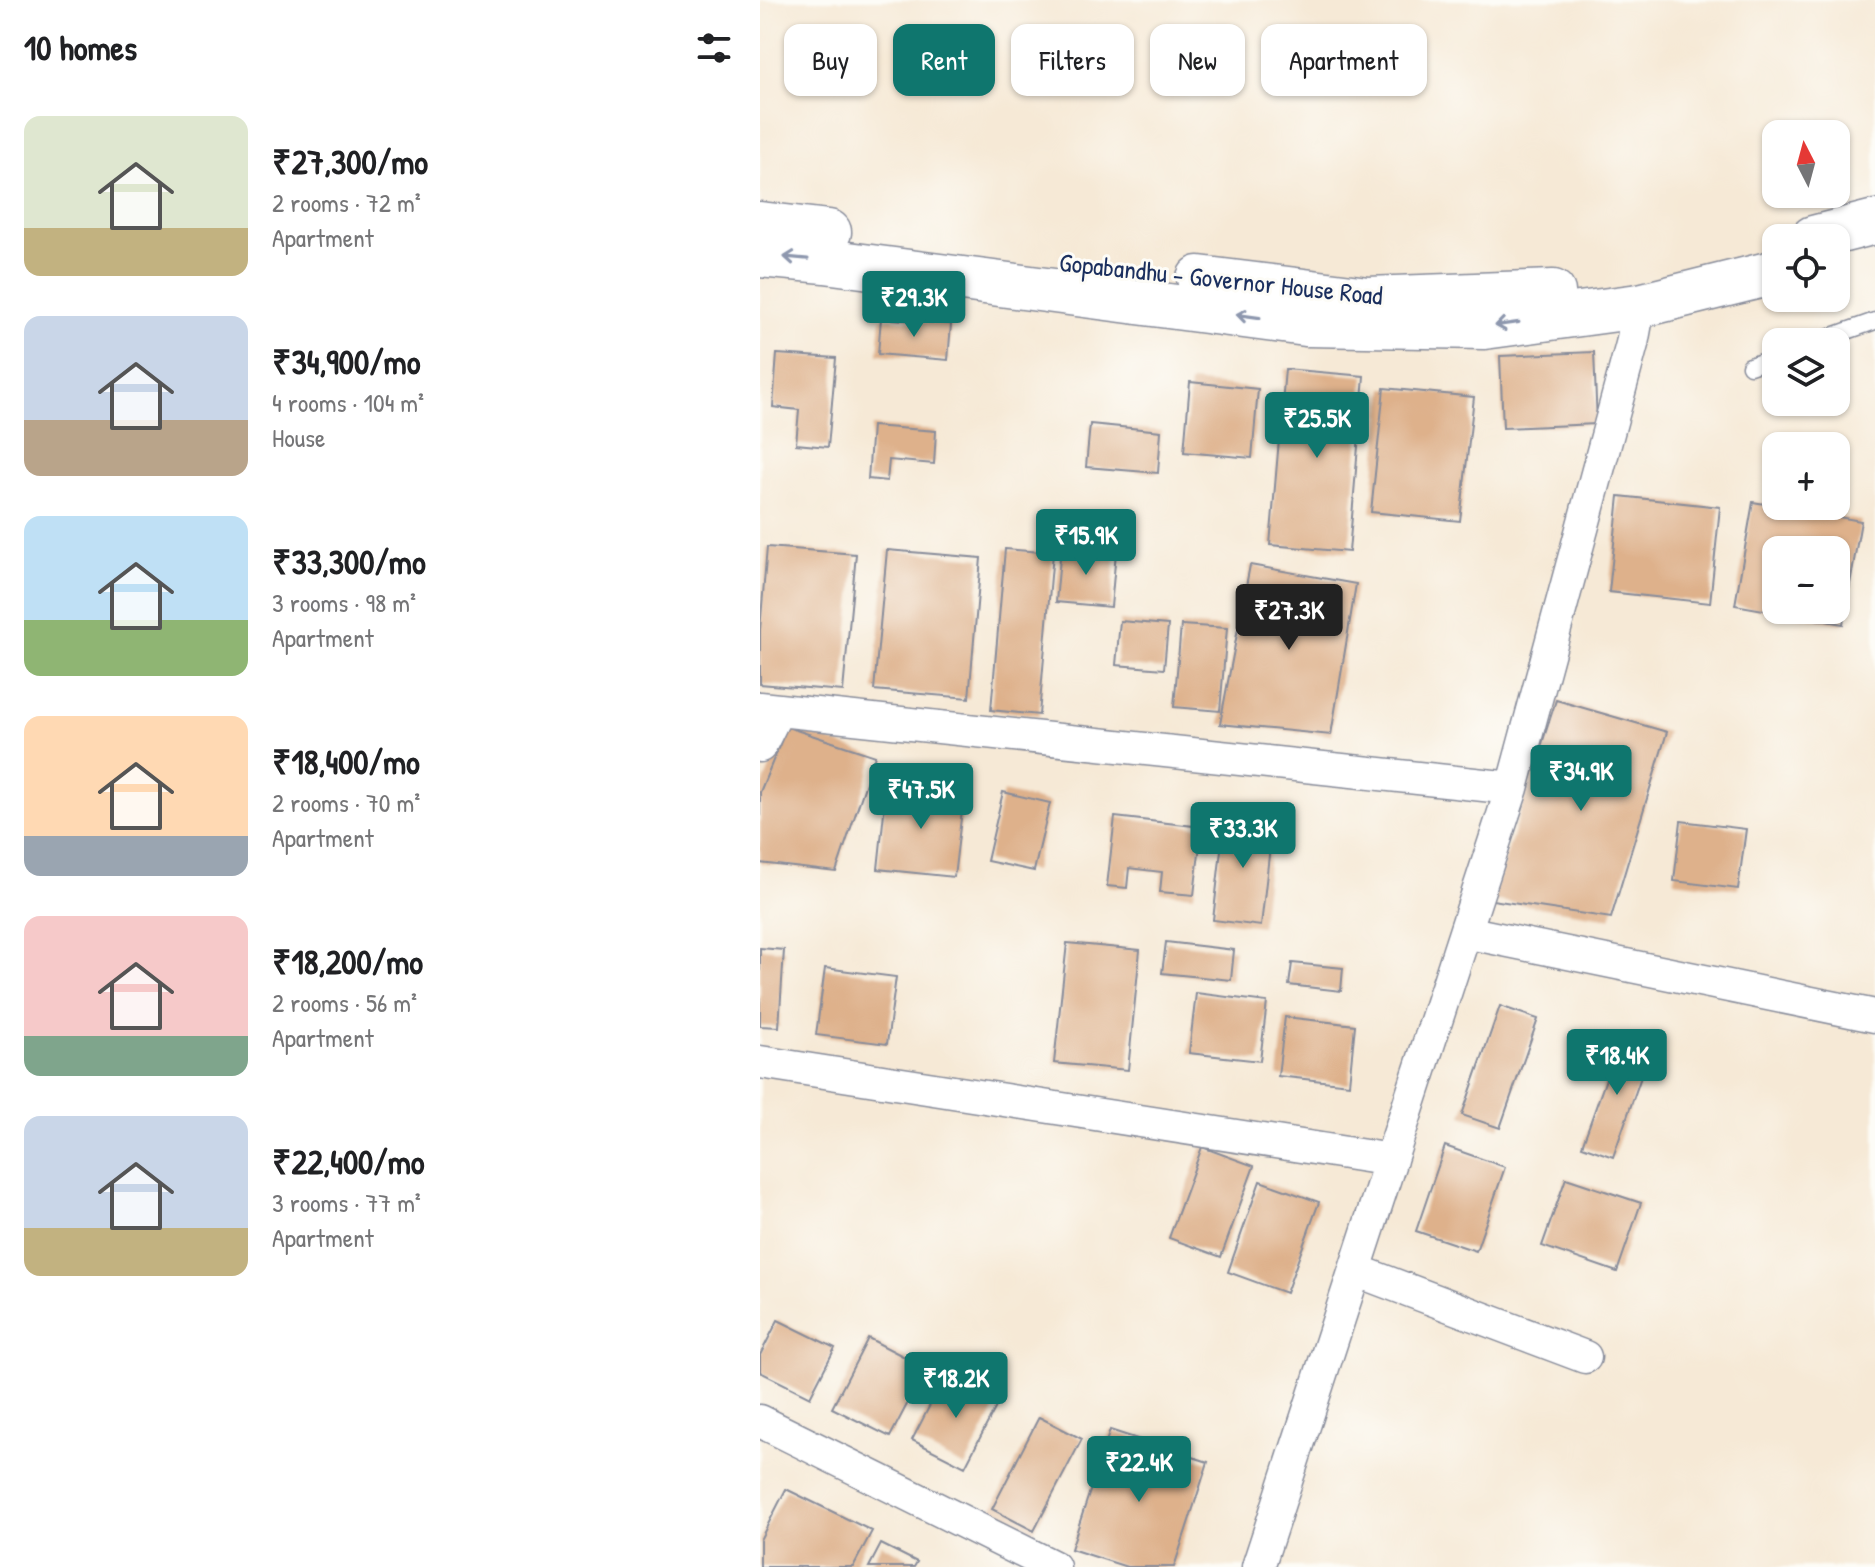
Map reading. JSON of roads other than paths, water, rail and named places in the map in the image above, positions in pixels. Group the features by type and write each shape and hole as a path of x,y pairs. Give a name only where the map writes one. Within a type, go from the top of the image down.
{"street":[{"path":"1850,228 1875,222"},
{"name":"Gopabandhu - Governor House Road","path":"760,224 1368,299 1569,291 1657,278 1762,252"},
{"path":"1850,253 1875,247"},
{"name":"Gopabandhu - Governor House Road","path":"760,255 1009,284 1306,324 1484,327 1639,306 1762,275"},
{"path":"1266,1565 1355,1270 1512,788 1628,360 1639,306"},
{"path":"760,746 769,709 1512,788"},
{"path":"1465,932 1875,1016"},
{"path":"760,1062 1391,1160"},
{"path":"1355,1270 1585,1357"},
{"path":"760,1421 1054,1567"}],"lane":[{"path":"1850,330 1875,321"},
{"path":"1750,366 1762,362"}]}
